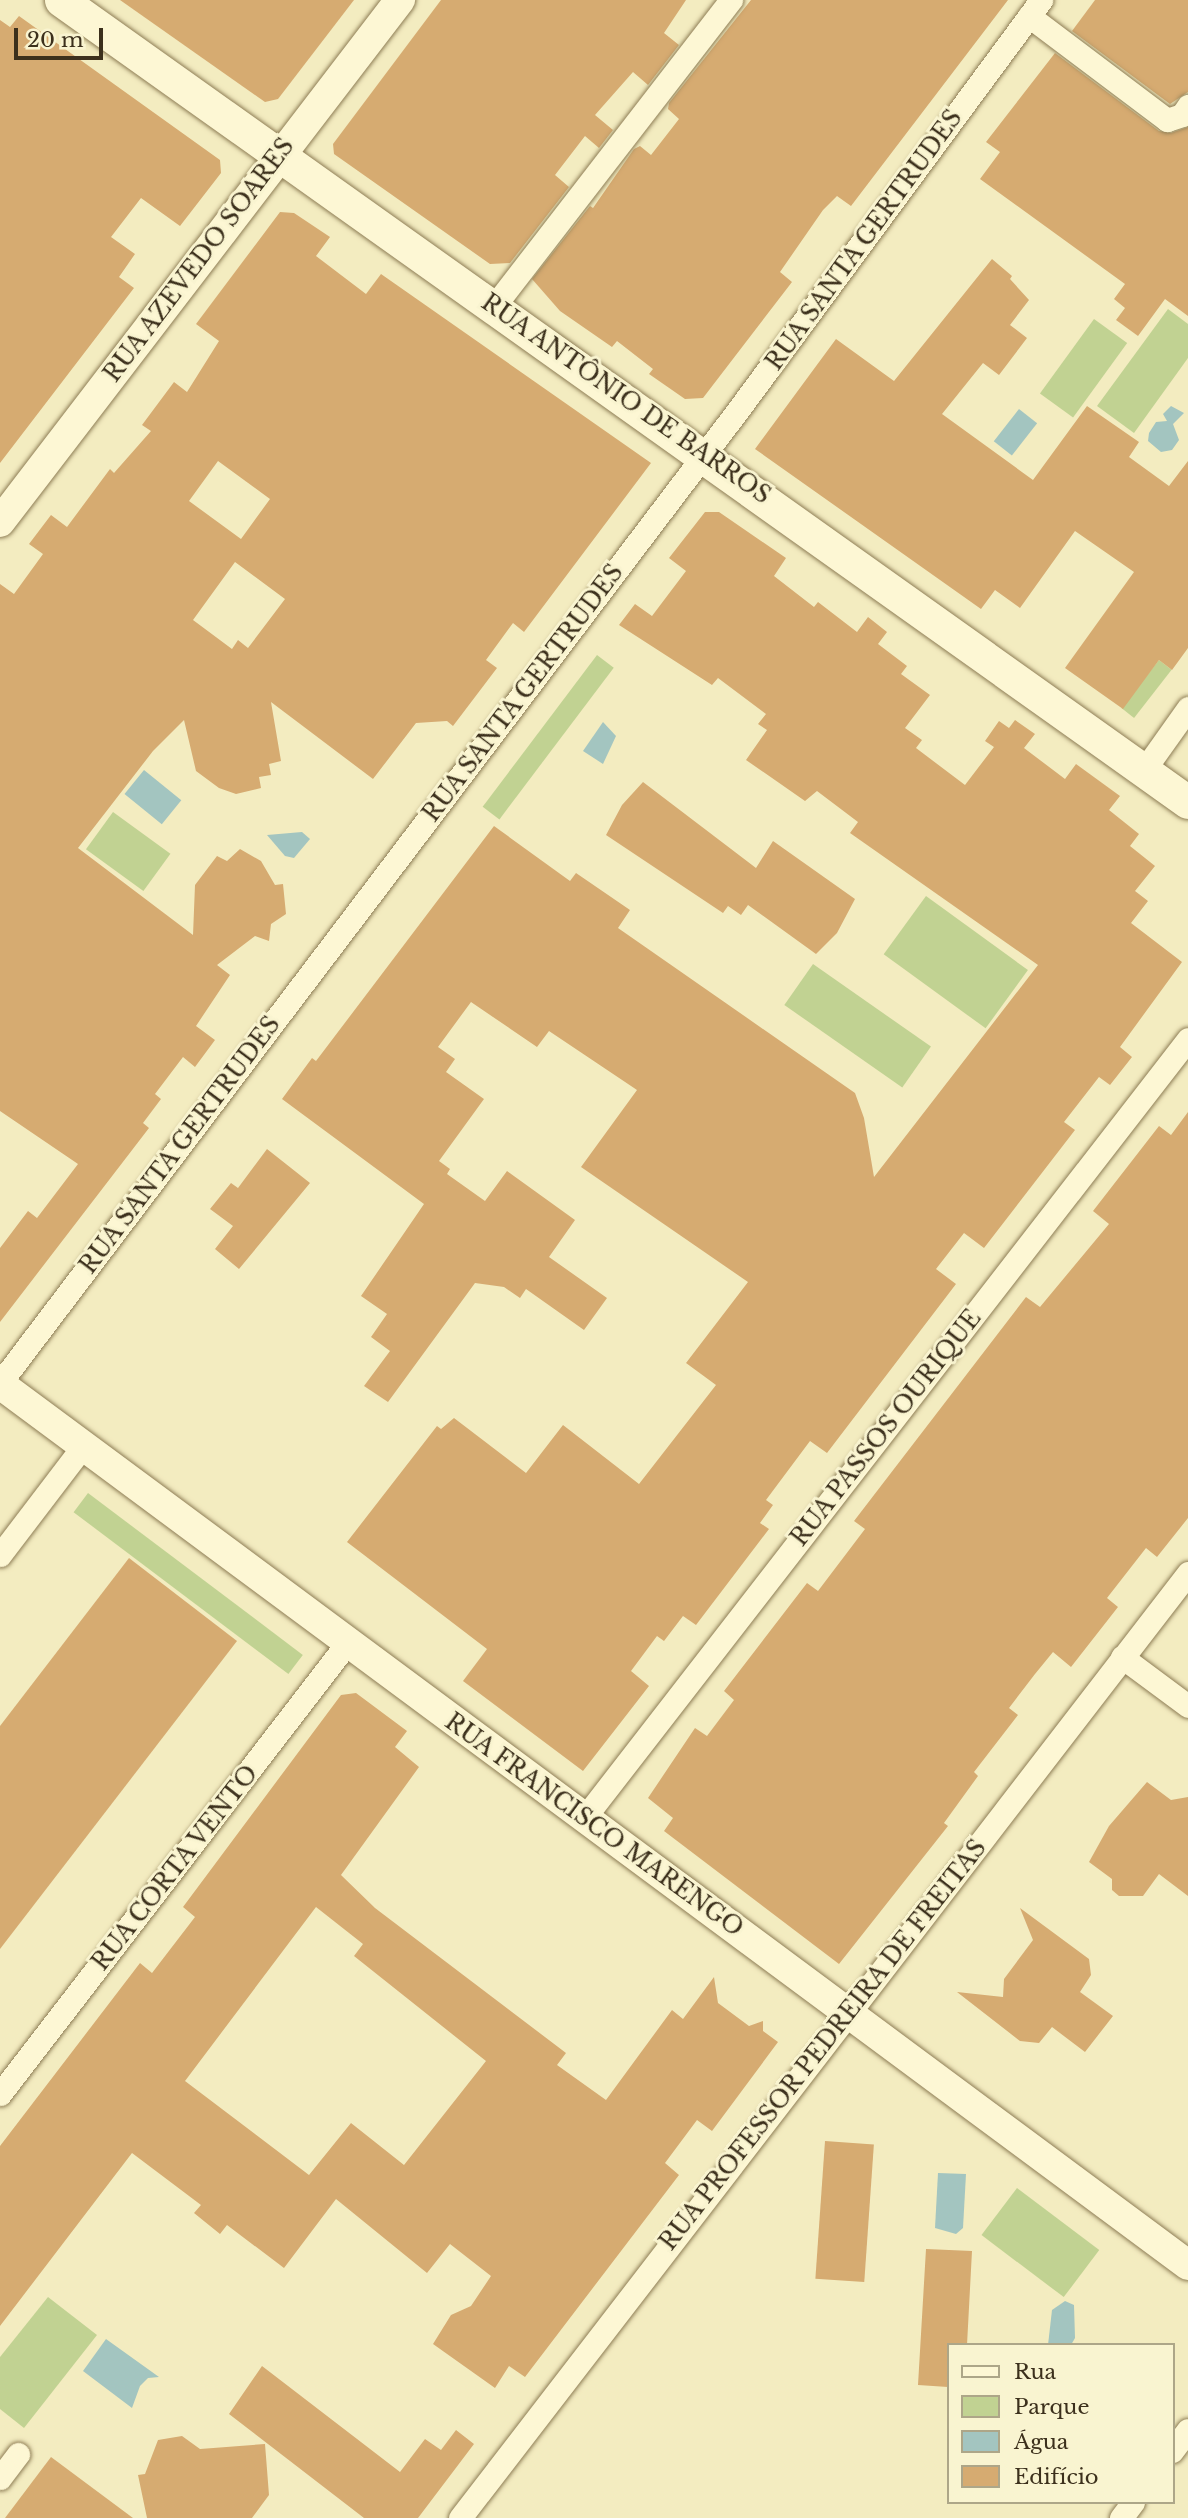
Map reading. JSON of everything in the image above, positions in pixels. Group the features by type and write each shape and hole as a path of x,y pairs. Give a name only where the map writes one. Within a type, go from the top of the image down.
{"main road":[{"name":"RUA ANTÔNIO DE BARROS","path":"61,0 495,305 1188,802"}],"street":[{"name":"RUA AZEVEDO SOARES","path":"0,522 400,0"},
{"path":"495,305 731,0"},
{"path":"1035,8 1167,120 1182,115 1188,106"},
{"name":"RUA SANTA GERTRUDES","path":"0,1383 704,454 1035,8"},
{"path":"1144,770 1188,708"},
{"name":"RUA PASSOS OURIQUE","path":"585,1817 1188,1039"},
{"name":"RUA FRANCISCO MARENGO","path":"0,1383 1188,2265"},
{"path":"0,1555 83,1446"},
{"name":"RUA PROFESSOR PEDREIRA DE FREITAS","path":"460,2518 1188,1573"},
{"name":"RUA CORTA VENTO","path":"0,2094 348,1642"},
{"path":"1122,1657 1188,1706"},
{"path":"1174,2448 1188,2430"},
{"path":"0,2478 18,2454"}],"green space":[{"path":"1168,309 1188,324 1188,358 1134,433 1097,406"},
{"path":"1094,319 1127,343 1073,418 1040,393"},
{"path":"597,655 614,668 499,819 483,807"},
{"path":"1159,660 1172,670 1134,718 1121,708"},
{"path":"113,812 170,854 143,891 86,849"},
{"path":"926,896 1028,970 986,1028 884,954"},
{"path":"813,964 931,1047 902,1088 784,1005"},
{"path":"88,1493 303,1655 288,1674 74,1512"},
{"path":"1017,2188 1099,2250 1064,2297 981,2235"},
{"path":"48,2297 97,2335 24,2428 0,2409 0,2357"}],"water":[{"path":"1171,406 1184,413 1173,424 1179,440 1172,450 1161,452 1148,441 1149,433 1156,422 1167,421 1163,414"},
{"path":"1019,409 1037,423 1012,455 994,441"},
{"path":"603,722 616,736 603,764 583,751"},
{"path":"144,770 181,800 162,824 124,794"},
{"path":"302,832 310,839 294,858 285,856 267,835"},
{"path":"938,2173 966,2174 963,2228 956,2234 935,2228"},
{"path":"1065,2301 1074,2305 1075,2338 1072,2343 1048,2343 1052,2310"},
{"path":"106,2339 159,2377 148,2378 140,2386 132,2408 83,2371"}],"building":[{"path":"120,0 354,0 278,99 265,102"},
{"path":"441,0 686,0 664,33 679,45 648,85 633,72 595,115 613,130 599,148 585,136 555,175 569,187 510,263 490,264 334,154 333,144"},
{"path":"751,0 1008,0 851,206 837,196 823,210 780,272 792,282 703,398 685,399 649,374 653,369 617,341 612,347 560,311 532,279 590,206 593,208 634,149 640,146 651,155 679,119 668,109 669,103"},
{"path":"1095,0 1188,0 1188,92 1170,104 1072,31"},
{"path":"19,16 220,160 221,173 180,226 141,198 111,237 135,254 119,277 134,288 0,463 0,20 10,27"},
{"path":"1055,53 1159,131 1171,133 1188,127 1188,316 1165,299 1138,336 1116,320 1125,308 1114,299 1125,284 980,179 1000,152 986,142"},
{"path":"280,212 294,213 330,237 316,256 366,294 381,274 651,463 524,632 513,623 486,660 497,668 453,726 447,721 416,723 373,779 271,702 281,761 269,764 271,775 259,777 261,788 236,794 219,788 196,771 184,720 153,751 78,848 193,935 195,885 217,856 227,861 240,849 261,861 275,885 283,884 286,914 271,924 269,941 255,936 217,965 230,975 196,1026 215,1040 195,1067 183,1057 155,1094 161,1099 143,1123 149,1128 0,1322 0,1248 28,1211 37,1218 78,1164 0,1111 0,584 14,594 43,554 29,544 51,515 67,527 110,469 114,473 151,431 142,425 174,382 187,392 219,341 196,324","holes":["218,461 270,499 241,539 189,501","235,562 285,599 248,648 238,640 232,649 193,620"]},
{"path":"992,259 1012,276 1010,279 1029,300 1010,325 1027,338 999,375 983,363 942,414 1033,480 1087,406 1139,442 1129,457 1169,486 1188,461 1188,648 1172,670 1159,660 1123,709 1065,668 1134,572 1075,531 1020,608 995,590 981,609 755,449 836,339 894,381"},
{"path":"705,512 719,512 786,558 774,576 814,607 818,602 857,632 868,617 887,632 878,644 907,666 901,674 930,695 905,728 922,740 916,748 965,785 994,747 985,741 999,721 1009,728 1015,720 1035,734 1024,748 1065,779 1076,764 1120,796 1109,810 1139,834 1130,846 1155,866 1135,891 1148,901 1131,923 1182,962 1120,1047 1132,1057 1110,1085 1099,1077 1064,1122 1075,1130 984,1248 964,1233 936,1269 956,1284 827,1453 810,1441 766,1500 773,1505 760,1523 769,1529 696,1625 683,1616 664,1641 657,1636 631,1671 649,1686 583,1771 463,1681 487,1649 347,1542 437,1426 441,1429 454,1418 526,1473 563,1425 639,1484 716,1385 686,1363 748,1282 581,1167 637,1090 549,1031 537,1047 471,1002 438,1047 455,1059 446,1072 484,1099 439,1161 450,1169 447,1174 485,1201 507,1171 575,1220 549,1257 607,1298 584,1330 526,1289 520,1298 504,1287 475,1283 388,1402 364,1386 390,1351 371,1337 387,1314 361,1296 424,1204 282,1099 312,1058 316,1061 494,826 570,881 576,873 630,910 618,928 855,1093 864,1118 874,1177 1038,965 850,833 858,822 817,791 805,801 746,760 767,730 758,724 766,714 718,678 712,685 619,625 635,604 652,616 686,571 669,558"},
{"path":"643,782 756,868 773,841 855,899 837,933 816,954 748,905 741,915 728,906 723,913 606,835 622,805"},
{"path":"1188,1112 1188,1518 1157,1557 1146,1548 1107,1598 1118,1607 1071,1667 1053,1652 1035,1674 1009,1708 1018,1715 974,1772 978,1776 944,1823 948,1826 839,1964 664,1831 673,1818 648,1798 695,1728 707,1736 734,1700 724,1691 807,1583 818,1591 865,1529 854,1521 1026,1297 1040,1307 1109,1224 1093,1211 1159,1126 1171,1135"},
{"path":"267,1149 310,1183 239,1269 215,1249 233,1226 210,1209 231,1183 238,1188"},
{"path":"129,1558 237,1641 0,1949 0,1726"},
{"path":"356,1693 407,1731 395,1747 419,1767 341,1875 375,1908 566,2053 557,2065 606,2100 672,2010 683,2019 714,1977 718,2003 749,2026 763,2021 763,2031 778,2042 712,2131 697,2120 665,2163 679,2175 525,2377 509,2366 495,2388 433,2344 451,2315 471,2306 491,2276 450,2244 427,2273 336,2199 284,2268 227,2225 220,2234 194,2213 201,2205 132,2153 0,2326 0,2146 140,1963 152,1973 195,1917 183,1907 341,1695","holes":["316,1907 363,1944 354,1956 486,2061 404,2165 351,2123 309,2175 185,2081"]},
{"path":"1147,1782 1171,1800 1188,1797 1188,1896 1159,1874 1143,1896 1119,1896 1112,1890 1112,1879 1089,1862 1109,1826"},
{"path":"1020,1908 1089,1959 1091,1975 1080,1992 1113,2016 1085,2052 1052,2027 1039,2043 1020,2041 957,1992 1003,1997 1004,1979 1033,1940"},
{"path":"825,2141 874,2144 864,2282 815,2279"},
{"path":"926,2249 972,2251 967,2343 946,2343 946,2387 918,2385"},
{"path":"262,2366 400,2472 425,2439 441,2450 456,2430 474,2444 418,2518 364,2518 229,2414"},
{"path":"182,2436 200,2449 265,2444 269,2495 252,2518 147,2518 138,2475 145,2474 158,2440"},
{"path":"51,2457 133,2518 5,2518"}]}
